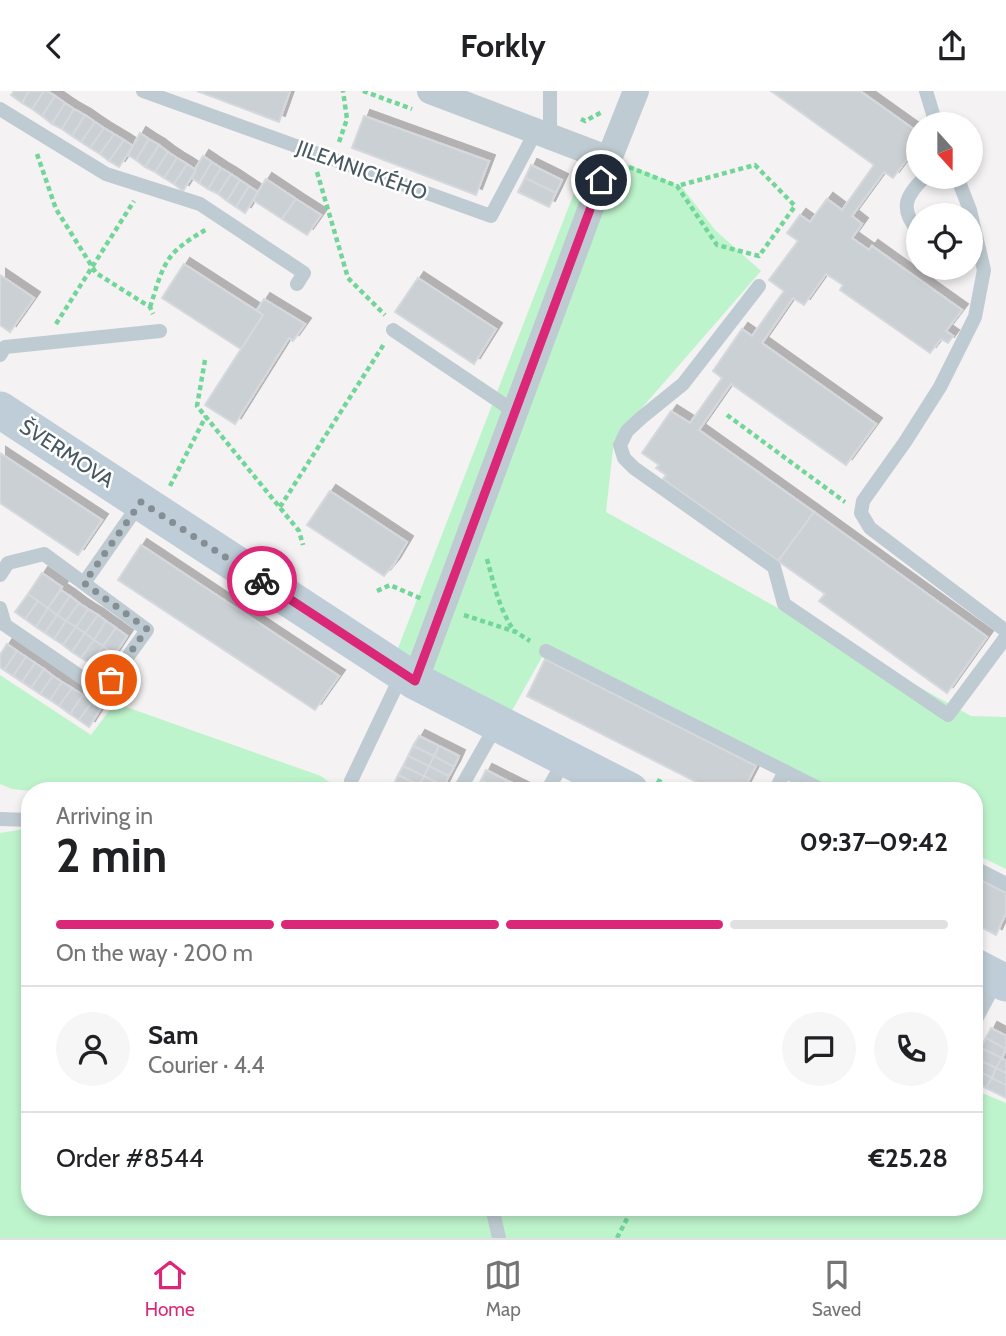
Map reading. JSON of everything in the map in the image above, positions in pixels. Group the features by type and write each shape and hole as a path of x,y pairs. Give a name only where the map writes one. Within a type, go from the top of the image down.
{"street":[{"path":"409,677 515,412 636,91"},
{"path":"422,100 543,134 609,159"},
{"name":"ŠVERMOVA","path":"0,409 155,496 409,677 612,782"}],"lane":[{"name":"JILEMNICKÉHO","path":"143,91 491,216 543,134"},
{"path":"543,134 550,91"},
{"path":"926,91 932,112"},
{"path":"0,109 106,174 200,204 304,273 297,284"},
{"path":"982,280 975,317 940,387 863,501 861,513 870,529 1006,631"},
{"path":"759,286 683,384 626,431 620,445 624,457 635,468 774,567 784,604 947,715 1006,637"},
{"path":"393,330 515,412"},
{"path":"0,355 5,347 160,331"},
{"path":"84,583 155,496"},
{"path":"0,575 8,563 44,554 147,629 111,680 90,683 5,625 0,608"},
{"path":"546,651 806,782"},
{"path":"351,781 409,677"},
{"path":"465,782 497,723"},
{"path":"552,782 565,758"},
{"path":"780,782 785,771"},
{"path":"0,819 21,820"},
{"path":"983,872 1006,884"},
{"path":"983,1001 993,976"},
{"path":"494,1216 499,1238"}],"path":[{"path":"332,159 347,119 343,91"},
{"path":"363,91 422,100"},
{"path":"27,126 56,209 96,273 150,307 160,331"},
{"path":"280,507 393,330 387,318 348,278 311,152"},
{"path":"609,159 677,186 717,244 759,256 796,207 755,165 677,186"},
{"path":"45,342 143,186"},
{"path":"150,307 160,277 172,255 223,219"},
{"path":"205,360 197,406 299,531 303,545"},
{"path":"727,415 861,513"},
{"path":"155,496 205,416"},
{"path":"485,554 500,604 506,619 516,632"},
{"path":"377,591 390,585 429,602"},
{"path":"463,614 516,632 546,651"},
{"path":"617,1238 628,1216"}],"green space":[{"path":"591,149 682,187 715,230 761,271 614,440 606,512 971,716 1006,717 1006,869 983,858 983,782 816,782 542,657 500,732 390,669"},
{"path":"0,675 91,735 115,703 321,776 329,782 21,782 21,790 0,784"},
{"path":"21,830 21,1216 983,1216 983,1093 1006,1103 1006,1238 0,1238 0,833"}],"building":[{"path":"14,91 29,91 22,103 11,95"},
{"path":"29,91 44,91 32,109 22,103"},
{"path":"44,91 55,96 42,116 32,109"},
{"path":"197,91 290,91 279,122"},
{"path":"771,91 860,91 906,124 906,160 893,178 884,172 852,216 862,224 852,238 869,250 872,246 906,270 906,280 920,280 962,310 946,331 953,336 948,343 941,339 930,353 840,290 843,285 826,274 804,305 793,298 762,343 876,424 846,465 731,384 699,430 814,512 778,561 663,479 666,475 656,468 659,465 642,453 671,411 690,423 722,378 713,371 742,329 752,336 784,291 769,280 798,241 787,233 800,215 810,222 827,199 842,210 874,165"},
{"path":"55,96 65,103 52,124 42,116"},
{"path":"65,103 74,109 62,129 52,124"},
{"path":"74,109 85,115 72,136 62,129"},
{"path":"85,115 95,122 81,142 72,136"},
{"path":"364,116 489,161 476,195 352,148"},
{"path":"95,122 104,128 90,148 81,142"},
{"path":"104,128 114,134 100,154 90,148"},
{"path":"140,133 149,139 136,160 128,155"},
{"path":"114,134 124,140 109,161 100,154"},
{"path":"149,139 159,145 145,167 136,160"},
{"path":"124,140 133,146 119,167 109,161"},
{"path":"159,145 168,152 155,172 145,167"},
{"path":"168,152 177,158 164,178 155,172"},
{"path":"203,156 212,162 199,183 192,178"},
{"path":"177,158 187,164 174,184 164,178"},
{"path":"212,162 221,168 208,189 199,183"},
{"path":"187,164 196,170 183,191 174,184"},
{"path":"531,165 562,180 556,193 525,178"},
{"path":"221,168 231,174 218,194 208,189"},
{"path":"231,174 240,180 227,201 218,194"},
{"path":"525,178 556,193 549,207 518,192"},
{"path":"266,179 296,199 282,219 253,200"},
{"path":"240,180 249,186 236,207 227,201"},
{"path":"249,186 258,192 245,213 236,207"},
{"path":"296,199 321,215 307,235 282,219"},
{"path":"184,264 263,315 241,349 162,298"},
{"path":"0,275 34,298 10,332 0,325"},
{"path":"418,278 496,329 474,364 395,312"},
{"path":"264,299 305,324 293,341 289,338 235,424 205,405 263,315 257,310"},
{"path":"0,453 102,520 78,555 0,503"},
{"path":"330,491 407,542 384,576 307,525"},
{"path":"814,512 987,637 947,693 819,601 825,594 778,561"},
{"path":"141,545 339,676 315,710 118,580"},
{"path":"42,573 62,587 48,608 28,594"},
{"path":"61,590 70,596 57,615 48,608"},
{"path":"28,594 38,601 25,619 15,612"},
{"path":"70,596 79,603 66,621 57,615"},
{"path":"38,601 48,608 36,627 25,619"},
{"path":"79,603 88,609 76,627 66,621"},
{"path":"48,608 57,615 45,633 36,627"},
{"path":"88,609 98,615 85,633 76,627"},
{"path":"57,615 66,621 54,639 45,633"},
{"path":"98,615 106,621 94,640 85,633"},
{"path":"66,621 76,627 63,645 54,639"},
{"path":"106,621 116,628 103,646 94,640"},
{"path":"76,627 85,633 72,652 63,645"},
{"path":"116,628 127,636 115,654 103,646"},
{"path":"85,633 94,640 81,658 72,652"},
{"path":"94,640 103,646 91,664 81,658"},
{"path":"7,644 17,651 4,670 0,667 0,655"},
{"path":"103,646 115,654 102,672 91,664"},
{"path":"17,651 26,657 13,676 4,670"},
{"path":"26,657 35,663 22,682 13,676"},
{"path":"545,659 756,766 748,782 696,782 527,696"},
{"path":"35,663 44,669 31,688 22,682"},
{"path":"44,669 53,676 40,694 31,688"},
{"path":"53,676 62,682 50,700 40,694"},
{"path":"62,682 72,688 59,706 50,700"},
{"path":"72,688 83,695 70,714 59,706"},
{"path":"83,695 92,702 79,720 70,714"},
{"path":"92,702 101,708 89,727 79,720"},
{"path":"419,736 439,746 434,756 413,746"},
{"path":"413,746 434,756 429,766 408,756"},
{"path":"439,746 459,756 454,767 434,756"},
{"path":"408,756 429,766 424,776 403,766"},
{"path":"434,756 454,767 449,776 429,766"},
{"path":"403,766 424,776 421,782 413,782 398,775"},
{"path":"429,766 449,776 446,782 436,782 424,776"},
{"path":"486,770 506,780 485,782 481,780"},
{"path":"398,775 413,782 395,782"},
{"path":"424,776 436,782 421,782"},
{"path":"983,881 1006,893 1006,913 996,935 983,928"},
{"path":"991,1028 1006,1036 1006,1049 986,1038"},
{"path":"986,1038 1006,1049 1002,1058 983,1049"},
{"path":"983,1049 1002,1058 996,1068 983,1062"},
{"path":"1002,1058 1006,1061 1006,1073 996,1068"},
{"path":"983,1062 996,1068 992,1078 983,1073"},
{"path":"996,1068 1006,1073 1006,1085 992,1078"},
{"path":"983,1073 992,1078 986,1088 983,1086"},
{"path":"992,1078 1006,1085 1006,1098 986,1088"}],"way so far":[{"path":"111,680 147,629 84,583 141,502 262,581"}],"route":[{"path":"262,581 415,681 601,180"}]}
